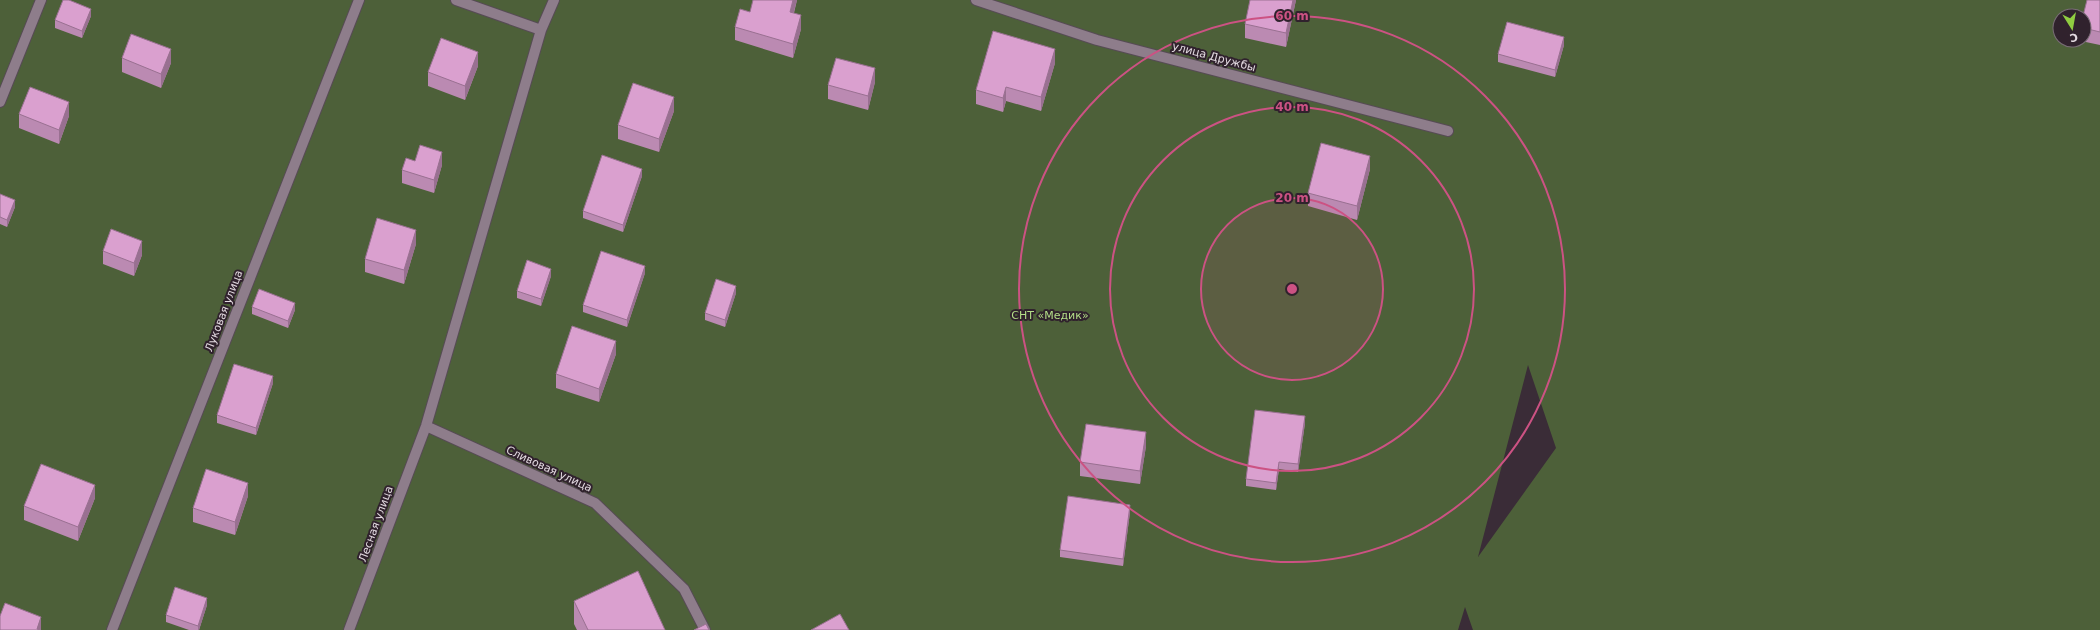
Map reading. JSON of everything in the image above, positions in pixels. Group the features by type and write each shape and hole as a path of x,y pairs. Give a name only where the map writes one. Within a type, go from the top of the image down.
{"street":[{"path":"0,102 41,0"},
{"name":"Луковая улица","path":"112,630 359,0"},
{"path":"456,0 541,30"},
{"name":"Лесная улица","path":"350,630 426,426 541,30 554,0"},
{"name":"улица Дружбы","path":"976,0 1097,40 1448,131"},
{"name":"Сливовая улица","path":"426,426 595,503 684,589 705,630"}],"green space":[{"name":"СНТ «Медик»","path":"0,0 2100,0 2100,630 1473,630 1465,607 1458,630 0,630","holes":["1528,365 1556,448 1478,557"]}],"building":[{"path":"63,0 69,0 91,9 82,31 55,20"},
{"path":"753,0 793,0 790,12 801,15 793,44 735,27 740,9 750,12"},
{"path":"1250,0 1293,0 1286,33 1245,24"},
{"path":"2087,0 2100,0 2100,32 2092,30 2092,8 2085,8"},
{"path":"1507,22 1564,37 1555,70 1498,54"},
{"path":"993,31 1055,49 1041,97 1006,87 1003,98 976,90"},
{"path":"131,34 171,49 161,74 122,58"},
{"path":"441,38 478,52 465,86 428,72"},
{"path":"836,58 875,68 868,96 828,85"},
{"path":"633,83 674,97 659,139 618,125"},
{"path":"30,87 69,102 59,130 19,114"},
{"path":"1321,143 1370,156 1357,206 1308,193"},
{"path":"420,145 442,152 434,180 402,170 406,158 415,161"},
{"path":"602,155 642,169 623,225 583,211"},
{"path":"0,194 15,200 7,220 0,217"},
{"path":"377,218 416,230 404,270 365,259"},
{"path":"111,229 142,241 134,263 103,251"},
{"path":"601,251 645,266 627,320 583,305"},
{"path":"527,260 551,269 541,299 517,291"},
{"path":"716,279 736,286 725,320 705,313"},
{"path":"259,289 295,303 288,321 252,307"},
{"path":"572,326 616,341 599,389 556,374"},
{"path":"234,364 273,376 256,428 217,415"},
{"path":"1255,410 1305,416 1298,464 1279,462 1276,483 1246,479"},
{"path":"1086,424 1146,432 1140,471 1080,462"},
{"path":"41,464 95,485 78,527 24,506"},
{"path":"206,469 248,483 235,522 193,508"},
{"path":"1068,496 1130,505 1123,559 1060,550"},
{"path":"638,571 665,630 588,630 574,601"},
{"path":"175,587 207,598 198,626 166,615"},
{"path":"5,603 41,617 37,629 40,630 0,630 0,616"},
{"path":"840,614 849,630 811,630"},
{"path":"706,624 709,630 694,630"}]}
